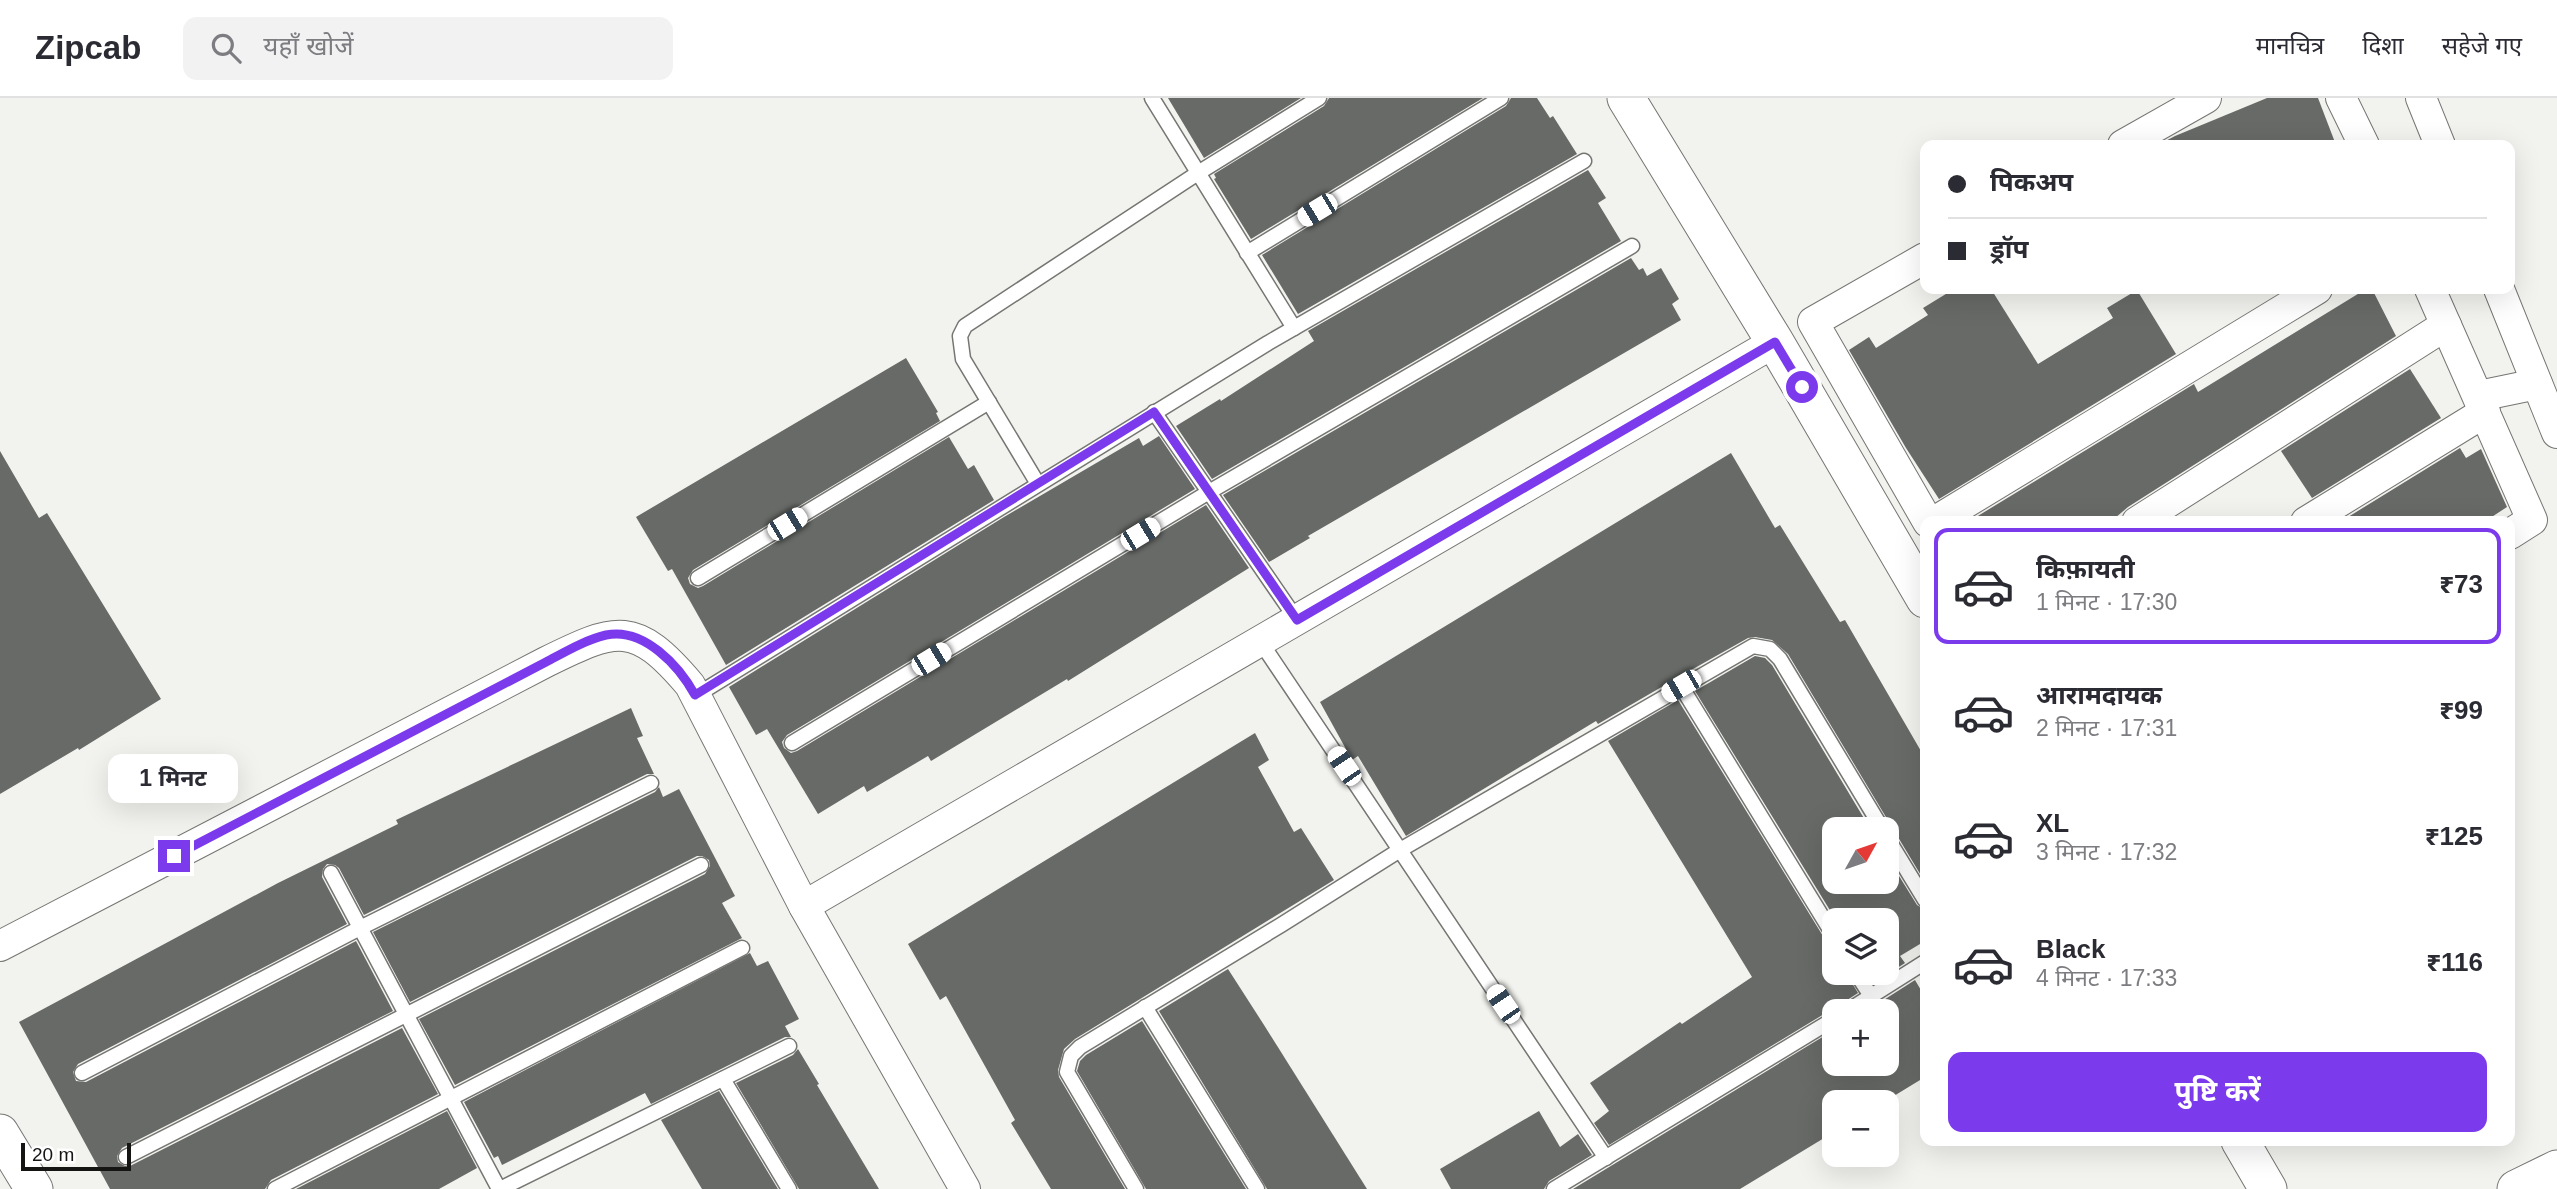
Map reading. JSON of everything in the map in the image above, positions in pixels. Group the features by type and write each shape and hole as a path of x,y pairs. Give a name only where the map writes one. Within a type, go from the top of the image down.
{"street":[{"path":"1626,98 1775,342 1920,590"},
{"path":"2132,140 2206,98"},
{"path":"2341,98 2362,140"},
{"path":"2421,98 2439,140"},
{"path":"1920,261 1813,322 1925,516"},
{"path":"1944,516 2309,294"},
{"path":"2432,294 2532,520 2515,531"},
{"path":"2501,294 2557,433"},
{"path":"2146,516 2446,325"},
{"path":"804,906 1775,342"},
{"path":"2315,516 2482,404 2537,384"},
{"path":"1894,546 1920,530"},
{"path":"0,946 546,662 607,635 629,635 667,659 695,695 804,906 965,1189"},
{"path":"0,1133 34,1189"},
{"path":"2244,1146 2269,1189"},
{"path":"2516,1189 2557,1169"}],"lane":[{"path":"1153,98 1294,328"},
{"path":"1038,484 963,359 960,336 965,326 1198,173 1320,98"},
{"path":"1247,253 1501,98"},
{"path":"695,695 1154,412 1584,161"},
{"path":"792,743 1209,492 1632,246"},
{"path":"698,578 989,402"},
{"path":"1154,412 1297,620"},
{"path":"1260,641 1606,1158"},
{"path":"1136,1189 1071,1081 1067,1064 1080,1047 1400,850 1753,646 1770,649 1780,659 1875,817"},
{"path":"1681,686 1822,916"},
{"path":"82,1073 360,928 651,783"},
{"path":"1899,857 1920,892"},
{"path":"125,1157 701,865"},
{"path":"331,873 499,1189 789,1046"},
{"path":"275,1189 742,948"},
{"path":"1866,999 1920,965"},
{"path":"1864,985 1871,996"},
{"path":"1144,1007 1257,1189"},
{"path":"1554,1189 1822,1026"},
{"path":"723,1079 789,1189"}],"building":[{"path":"1168,98 1301,98 1204,158"},
{"path":"1329,98 1483,98 1251,239 1214,179 1214,174 1324,106"},
{"path":"1511,98 1537,98 1550,118 1553,116 1577,154 1298,314 1262,255 1506,106"},
{"path":"2267,98 2318,98 2334,140 2167,140"},
{"path":"1588,170 1606,198 1598,203 1621,241 1212,479 1176,426 1220,399 1221,401 1314,341 1308,331"},
{"path":"1631,258 1639,270 1643,268 1647,276 1661,268 1679,299 1672,304 1681,320 1308,536 1310,538 1269,562 1223,495"},
{"path":"1946,294 1994,294 2038,364 2113,318 2107,308 2130,294 2139,294 2176,354 1939,499 1849,350 1869,337 1876,348 1928,315 1923,308"},
{"path":"2358,294 2375,294 2396,336 2117,516 1978,516 2194,384 2198,392"},
{"path":"906,358 938,412 936,413 940,421 693,570 688,578 690,584 698,588 703,586 949,437 968,469 974,465 994,500 726,665 672,569 668,571 636,517"},
{"path":"2410,369 2441,418 2312,498 2281,451"},
{"path":"1159,436 1195,489 787,735 782,742 784,748 791,753 797,751 1206,505 1249,568 1068,681 1067,679 931,761 928,756 867,792 864,786 818,814 767,729 756,735 729,687 1004,517 1139,438 1143,446"},
{"path":"2460,448 2466,458 2481,449 2507,507 2493,516 2350,516"},
{"path":"0,451 39,518 47,513 161,699 79,750 78,748 0,794"},
{"path":"1731,453 1775,528 1780,525 1840,622 1845,620 1920,749 1920,874 1899,839 1899,817 1886,817 1788,654 1772,640 1748,638 1598,724 1596,721 1406,836 1358,756 1352,760 1320,702"},
{"path":"1755,656 1765,658 1772,665 1863,817 1822,817 1822,894 1899,894 1899,876 1920,907 1920,944 1900,956 1905,963 1899,967 1899,908 1829,908 1695,691"},
{"path":"1678,700 1822,934 1822,985 1853,985 1858,993 1849,999 1822,999 1822,1015 1609,1145 1594,1123 1609,1111 1590,1083 1752,977 1608,741"},
{"path":"631,708 643,736 637,738 654,774 647,774 364,915 339,868 327,864 322,877 347,924 78,1064 73,1072 76,1081 86,1082 356,941 393,1011 122,1148 117,1156 118,1162 130,1166 402,1028 438,1094 271,1180 265,1189 110,1189 19,1022 278,883 398,824 396,820"},
{"path":"1255,733 1269,760 1258,767 1294,832 1301,828 1334,880 1075,1039 1064,1049 1058,1070 1059,1077 1125,1189 1051,1189 1011,1123 1015,1120 946,996 940,1000 908,944"},
{"path":"659,787 663,797 679,789 735,896 722,903 742,938 455,1085 419,1019 705,874 710,866 709,860 697,856 410,1002 373,932 655,792"},
{"path":"750,953 757,966 768,961 799,1019 785,1026 791,1037 785,1037 651,1104 645,1093 502,1165 498,1156 494,1158 464,1102"},
{"path":"1228,969 1367,1189 1267,1189 1159,1011"},
{"path":"1915,980 1920,988 1920,1080 1899,1093 1899,1090 1822,1090 1822,1139 1740,1189 1573,1189 1822,1037 1822,1076 1899,1076 1899,999 1885,999"},
{"path":"1142,1021 1246,1189 1146,1189 1077,1071 1080,1061 1086,1055"},
{"path":"798,1049 879,1189 799,1189 736,1083 793,1055"},
{"path":"719,1091 778,1189 702,1189 661,1120"},
{"path":"447,1111 477,1168 439,1189 296,1189"},
{"path":"1539,1111 1560,1147 1578,1134 1592,1155 1549,1181 1544,1189 1451,1189 1440,1169"}],"route":[{"path":"174,856 546,662 607,635 629,635 647,644 667,659 690,685 695,695 1154,412 1297,620 1775,342 1802,387"}]}
